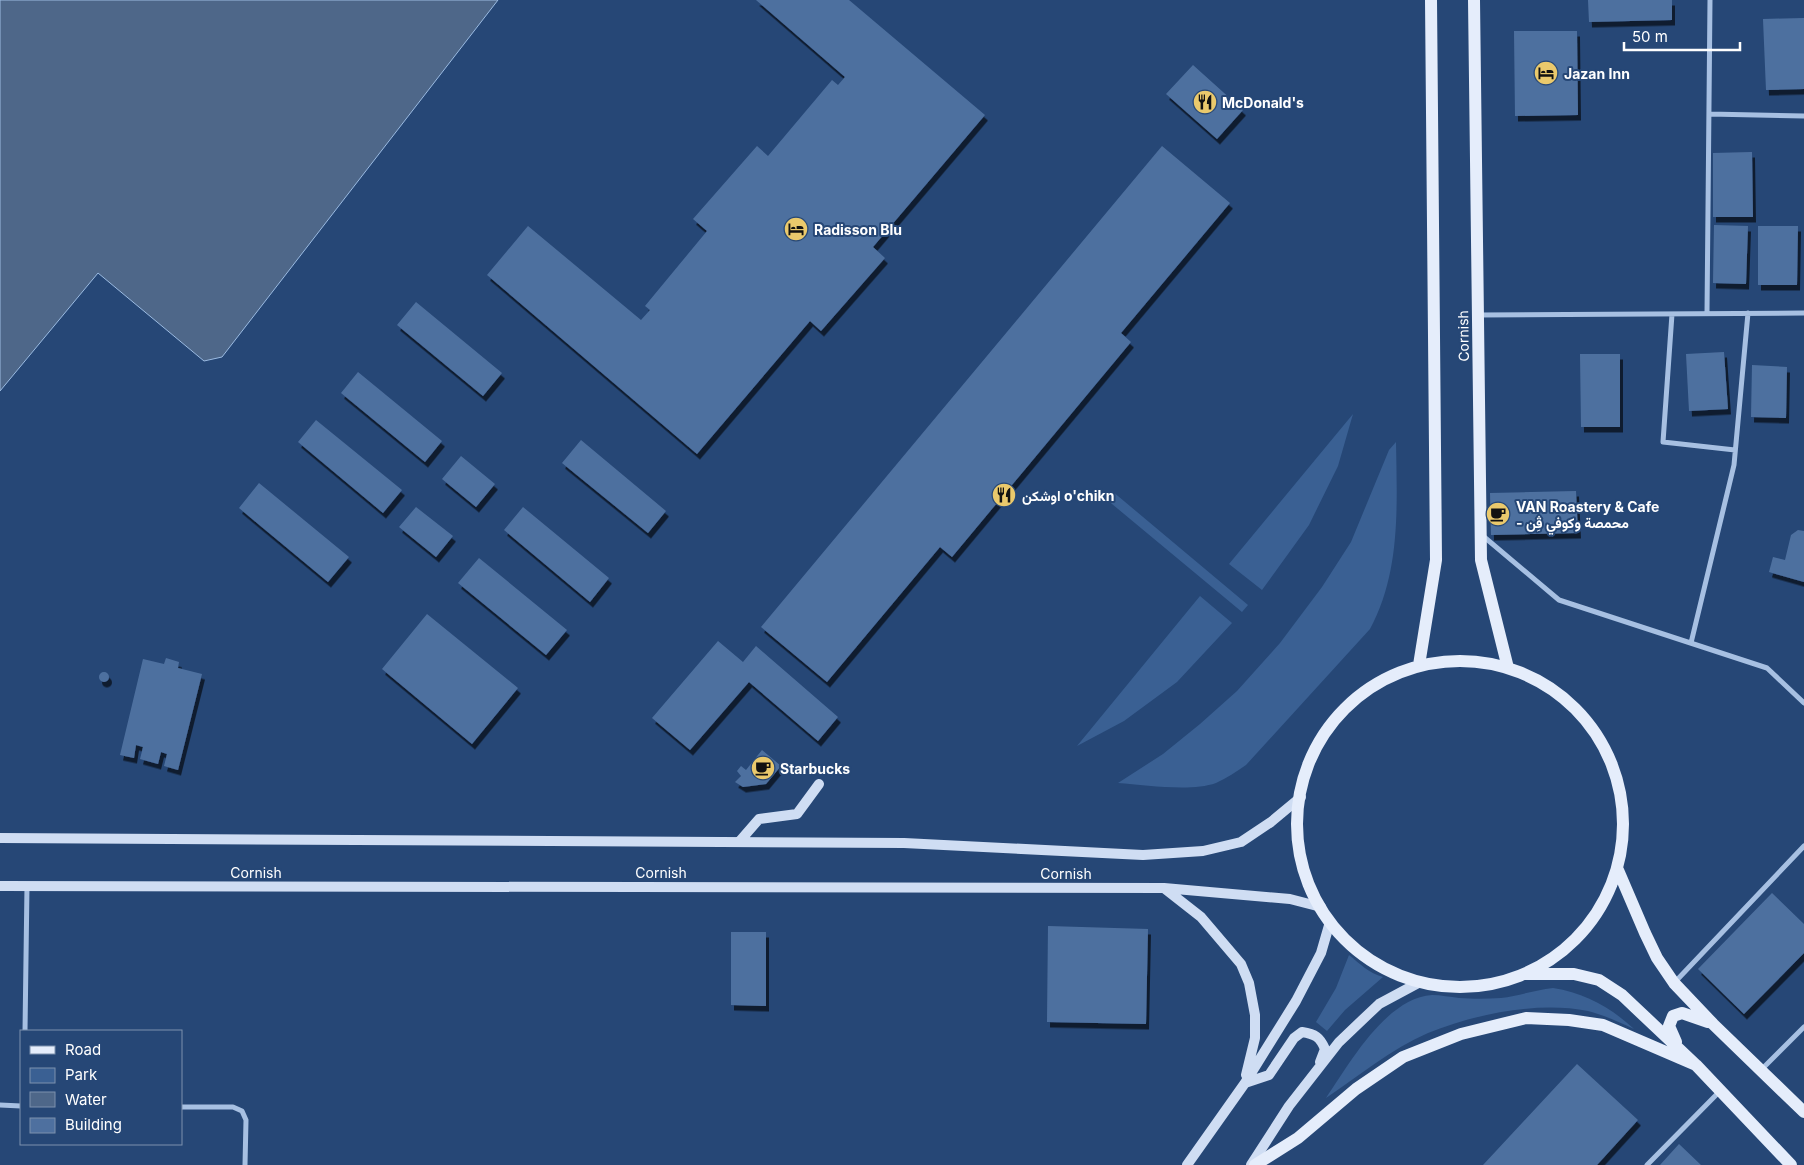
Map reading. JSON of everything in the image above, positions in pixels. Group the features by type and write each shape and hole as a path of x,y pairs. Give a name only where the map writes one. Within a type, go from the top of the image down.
{"main road":[{"name":"Cornish","path":"1418,665 1436,560 1431,0"},
{"name":"Cornish","path":"1474,0 1480,560 1508,668"},
{"path":"1527,974 1567,948 1598,913 1618,870 1624,820 1615,770 1591,726 1554,690 1508,668 1464,660 1418,665 1383,679 1352,701 1326,729 1308,763 1301,797 1298,843 1308,884 1330,922 1355,949 1386,969 1420,982 1474,987 1527,974 1574,974 1599,980 1622,995 1696,1065 1792,1165"},
{"path":"739,842 759,819 797,814 819,784"},
{"name":"Cornish","path":"0,838 904,843 1143,855 1202,851 1241,842 1271,822 1301,797"},
{"path":"1618,870 1649,942 1674,983 1713,1024 1804,1112"},
{"name":"Cornish","path":"0,886 1164,888 1290,899 1321,907"},
{"path":"1164,888 1201,917 1241,964 1249,983 1255,1015 1255,1038 1245,1083"},
{"path":"1187,1165 1245,1083 1296,1001 1320,953 1330,922"},
{"path":"1250,1165 1290,1106 1339,1042 1379,1004 1420,982"},
{"path":"1677,1047 1669,1026 1673,1016 1682,1013 1713,1024"},
{"path":"1255,1165 1298,1138 1356,1089 1403,1057 1461,1034 1526,1018 1569,1020 1603,1025 1696,1065"},
{"path":"1245,1083 1269,1075 1294,1038 1302,1032 1313,1034 1323,1044 1325,1050 1317,1070"}],"street":[{"path":"1707,313 1710,0"},
{"path":"1709,114 1804,116"},
{"path":"1478,315 1804,312"},
{"path":"1691,643 1734,465 1748,313"},
{"path":"1672,314 1664,442 1735,450"},
{"path":"1480,534 1559,600 1767,668 1804,703"},
{"path":"1674,983 1804,846"},
{"path":"25,1030 27,886"},
{"path":"1761,1071 1804,1027"},
{"path":"1647,1165 1720,1091"},
{"path":"0,1105 20,1106"},
{"path":"182,1107 233,1107 242,1111 246,1120 246,1165"}],"green space":[{"path":"1353,414 1338,466 1309,525 1262,590 1229,564"},
{"path":"1396,442 1397,490 1392,561 1380,607 1370,629 1246,765 1231,775 1216,783 1194,787 1118,783 1163,754 1200,724 1237,691 1280,643 1322,587 1351,542 1389,450"},
{"path":"1112,491 1248,605 1242,612 1106,499"},
{"path":"1200,596 1232,623 1177,682 1124,721 1077,746"},
{"path":"1349,955 1369,971 1383,977 1345,1010 1327,1031 1316,1022 1336,988"},
{"path":"1553,988 1576,993 1596,1002 1616,1014 1634,1029 1588,1011 1569,1008 1528,1009 1486,1015 1446,1026 1414,1039 1326,1098 1370,1035 1399,1008 1415,999 1432,995 1469,999 1501,998"}],"water":[{"path":"0,0 498,0 222,357 204,361 98,273 0,391"}],"building":[{"name":"Radisson Blu","path":"756,0 849,0 985,115 873,247 885,258 821,331 810,321 697,454 487,275 528,226 641,320 650,310 645,306 707,231 693,219 757,146 768,156 832,80 838,85 845,77"},
{"path":"1588,0 1672,0 1672,20 1589,22"},
{"path":"1804,18 1804,89 1766,90 1763,19"},
{"name":"Jazan Inn","path":"1514,31 1577,31 1578,115 1515,116"},
{"name":"McDonald's","path":"1193,65 1243,110 1217,139 1166,94"},
{"path":"1162,146 1230,203 1121,333 1131,342 952,557 940,547 827,682 761,627"},
{"path":"1752,152 1753,217 1713,217 1713,153"},
{"path":"1714,225 1748,226 1746,284 1713,283"},
{"path":"1758,226 1798,226 1797,285 1758,285"},
{"path":"416,302 502,373 483,396 397,325"},
{"path":"1724,352 1728,409 1689,411 1686,354"},
{"path":"1580,354 1620,354 1620,427 1581,427"},
{"path":"1752,365 1787,367 1786,418 1751,417"},
{"path":"358,372 442,441 425,462 341,393"},
{"path":"316,420 402,490 383,513 298,442"},
{"path":"581,440 666,511 648,533 562,463"},
{"path":"461,456 495,484 476,507 442,479"},
{"path":"259,483 349,557 328,582 239,508"},
{"path":"1576,491 1578,533 1491,535 1490,493"},
{"path":"416,507 453,536 436,557 399,527"},
{"path":"523,507 609,578 590,602 504,530"},
{"path":"1798,530 1804,531 1804,582 1769,572 1773,557 1785,560 1791,535"},
{"path":"479,558 567,630 546,655 458,583"},
{"path":"427,614 518,688 472,744 382,669"},
{"path":"718,641 743,662 756,646 838,717 818,741 749,682 690,750 652,718"},
{"path":"166,658 179,662 178,668 202,674 178,770 164,766 167,754 161,752 158,764 140,759 143,747 136,745 134,758 120,755 143,659 164,664"},
{"path":"102,672 106,672 109,677 108,681 102,682 99,679 99,675"},
{"name":"Starbucks","path":"762,750 781,766 766,784 743,787 735,782 741,776 737,771 741,766 746,770"},
{"path":"1772,893 1804,924 1804,953 1744,1014 1698,969"},
{"path":"1048,926 1148,929 1146,1024 1047,1022"},
{"path":"731,932 766,932 766,1006 731,1005"},
{"path":"1577,1064 1638,1120 1597,1165 1483,1165"},
{"path":"1679,1144 1701,1165 1660,1165"}],"place":[{"name":"Jazan Inn","path":"1546,73"},
{"name":"McDonald's","path":"1205,102"},
{"name":"Radisson Blu","path":"796,229"},
{"name":"اوشكن o'chikn","path":"1004,495"},
{"name":"VAN Roastery & Cafe - محمصة وكوفي ڤِن","path":"1498,514"},
{"name":"Starbucks","path":"763,768"}]}
